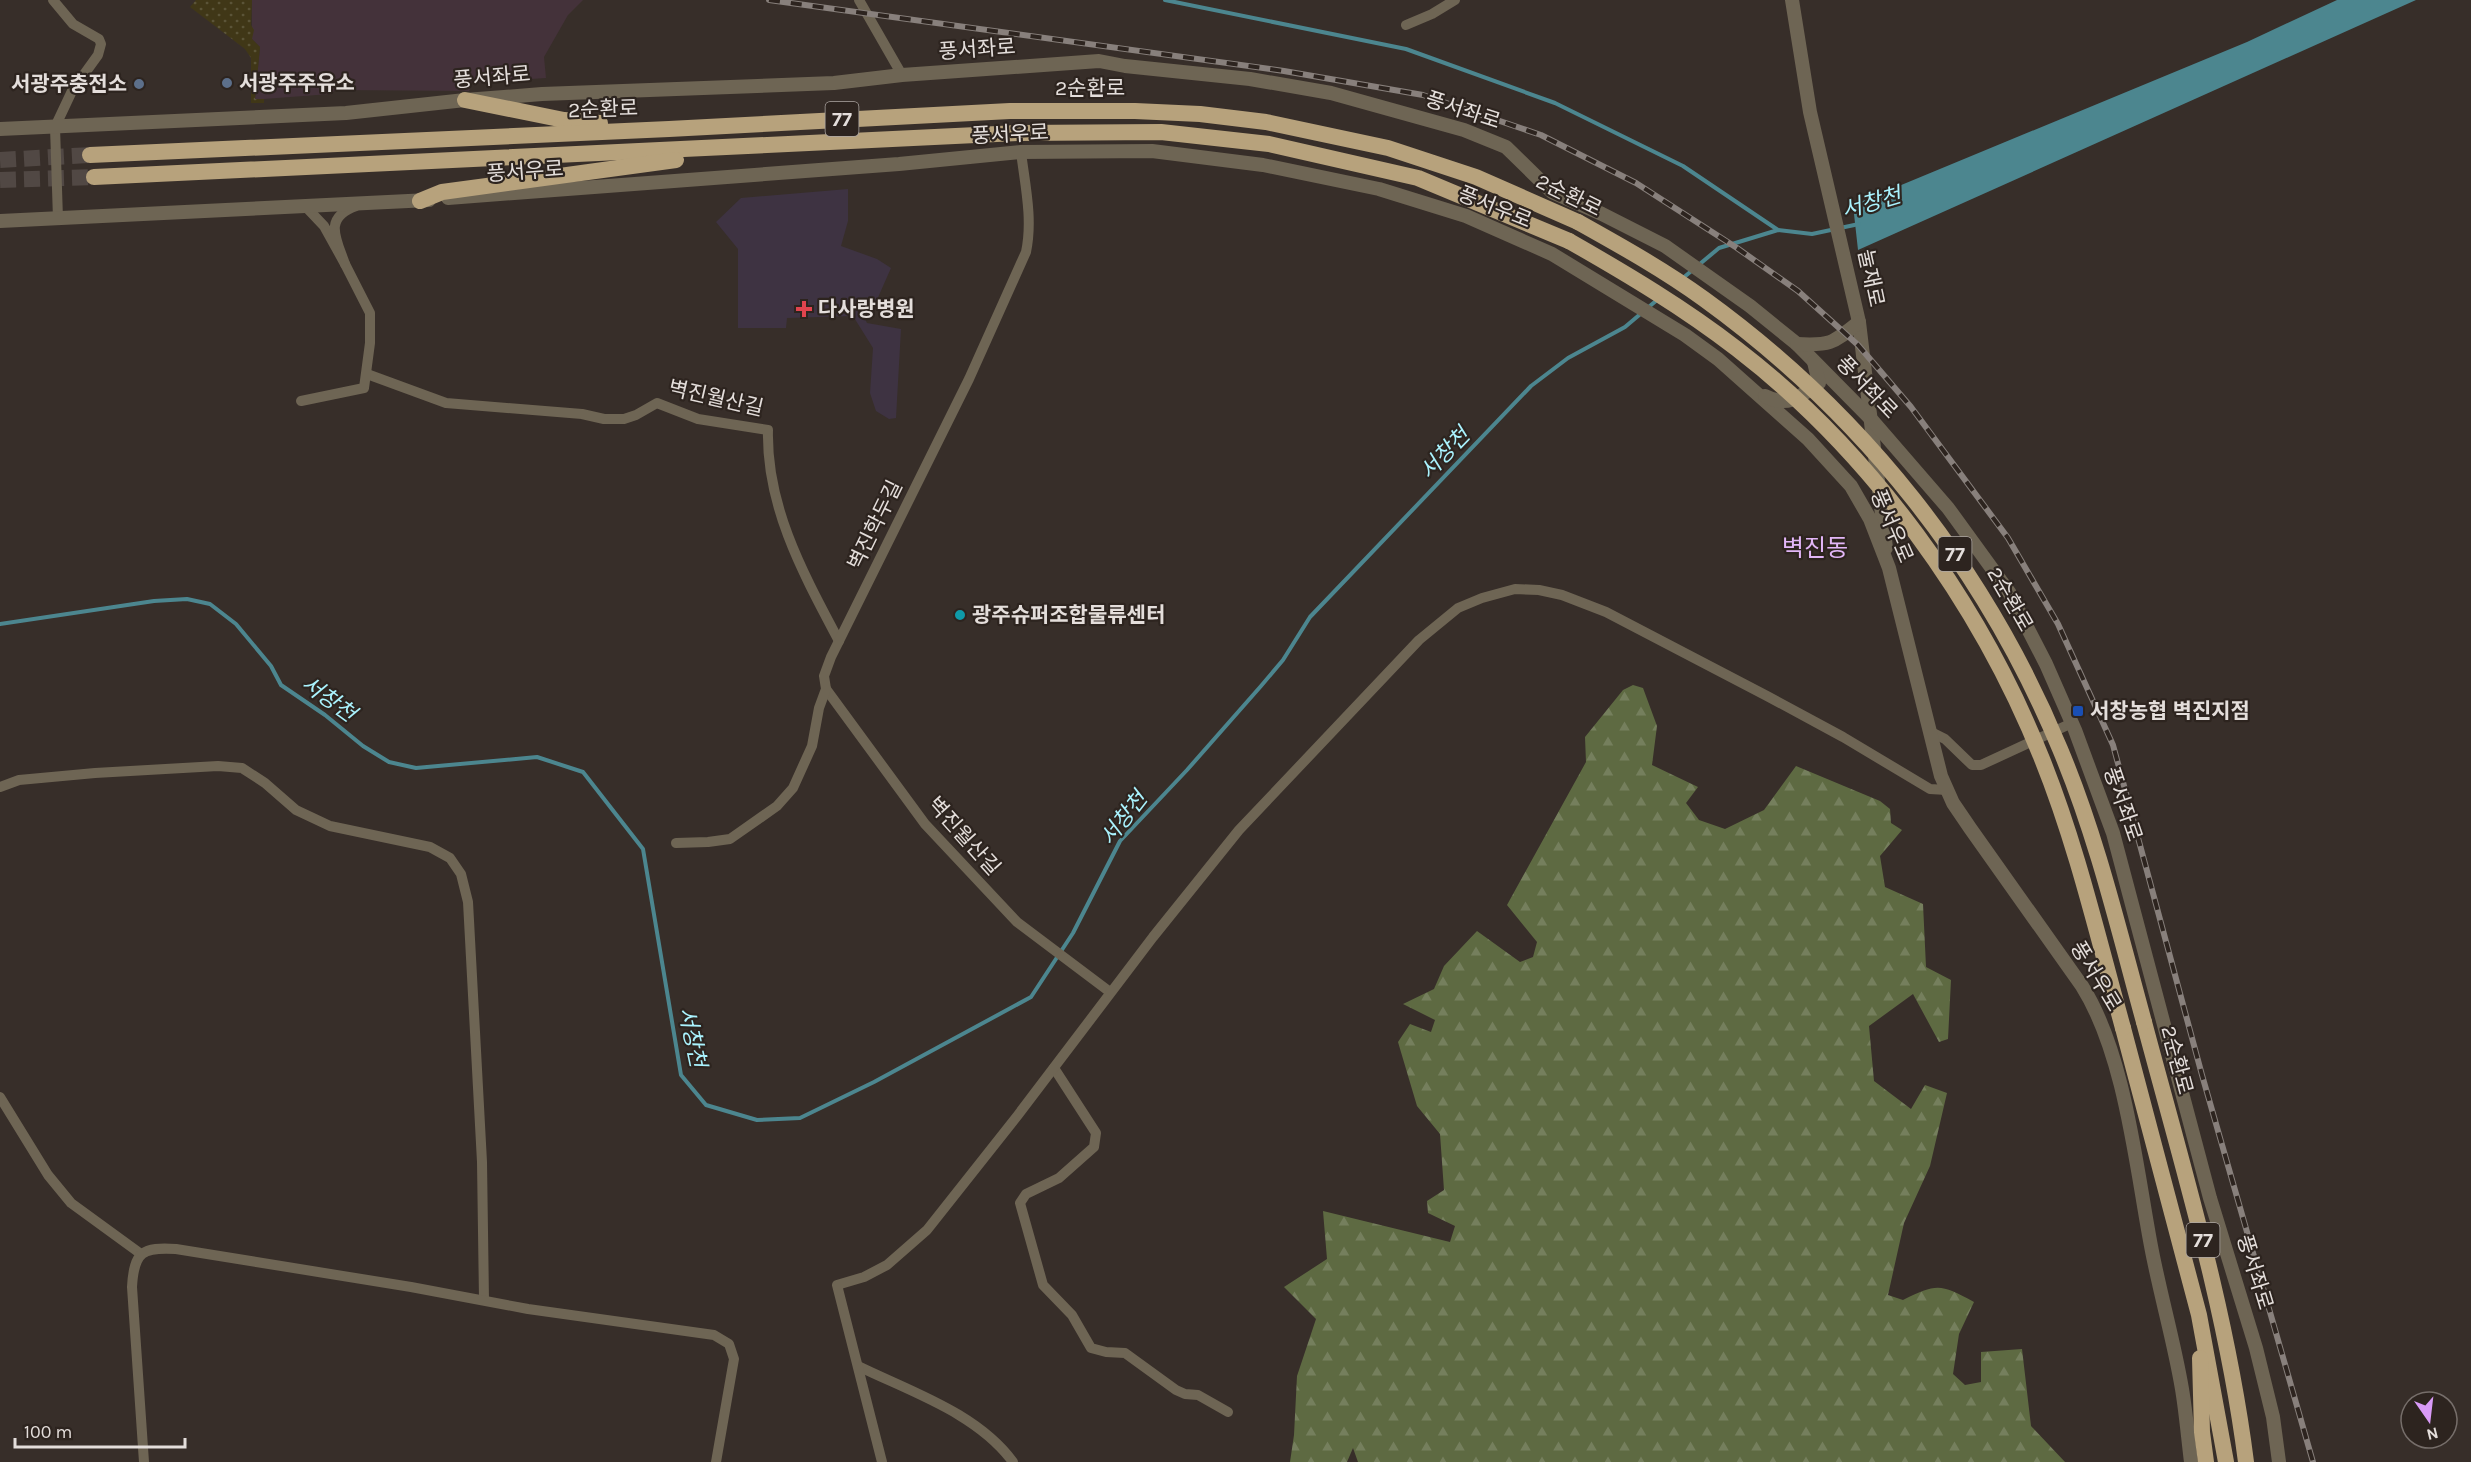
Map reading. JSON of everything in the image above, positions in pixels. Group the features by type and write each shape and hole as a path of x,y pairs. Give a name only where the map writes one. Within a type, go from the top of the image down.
{"highway":[{"path":"465,100 564,120 669,129"},
{"name":"2순환로","path":"90,155 1010,111 1135,111 1200,114 1266,122 1388,148 1476,177 1578,222 1642,259 1702,297 1793,370 1840,413 1880,457 1940,532 1996,618 2031,684 2061,752 2096,851 2144,1022 2224,1329 2246,1462"},
{"name":"2순환로","path":"94,177 1019,133 1161,132 1269,144 1418,178 1569,240 1642,283 1700,322 1776,381 1862,467 1922,543 1980,631 2003,674 2042,758 2076,856 2199,1315 2226,1462"},
{"path":"420,201 442,192 771,146"},
{"path":"2199,1315 2202,1432 2206,1462"}],"street":[{"path":"53,0 73,24 99,39 101,44 98,55 72,91 55,127 58,219"},
{"path":"859,0 902,75"},
{"path":"1432,14 1437,0"},
{"path":"1406,25 1432,14 1455,0"},
{"name":"눌재로","path":"1792,0 1810,112 1833,201 1859,322 1889,568"},
{"name":"풍서좌로","path":"0,129 346,113 542,94 834,82 1099,61 1125,66 1250,79 1331,93 1464,130 1506,147 1552,192 1665,246 1750,306 1797,344 1871,419 1948,508 2009,592 2046,664 2072,723 2113,833 2210,1198 2256,1348 2273,1418 2279,1462"},
{"name":"풍서우로","path":"0,221 420,201 899,164 1021,152 1152,151 1263,165 1379,189 1467,216 1552,254 1633,301 1718,359 1808,439 1858,496 1870,519 1889,568 1941,776 1947,790 1970,828 2082,987 2103,1028 2125,1107 2151,1248 2181,1388 2191,1462"},
{"name":"벽진학두길","path":"676,843 730,839 777,806 793,788 801,773 812,746 819,708 826,689 824,676 839,641 969,379 1026,252 1029,218 1021,152"},
{"path":"345,264 336,237 336,221 344,211 360,205"},
{"path":"301,401 364,388 367,374 370,313 324,226 306,207"},
{"path":"1797,344 1822,345 1837,339 1859,322"},
{"path":"1752,390 1777,403 1802,396 1819,383 1814,362"},
{"name":"벽진월산길","path":"367,374 446,403 582,414 604,419 636,415 657,403 698,418 768,430 768,459 784,524 794,550 839,641"},
{"path":"1828,461 1849,473 1858,474 1869,470 1876,463"},
{"path":"882,1462 837,1285 864,1277 887,1265 927,1230 1054,1068 1110,992 1239,830 1419,640 1458,608 1502,591 1515,589 1550,592 1606,612 1843,736 1930,789 1947,790"},
{"name":"벽진월산길","path":"826,689 925,824 1017,922 1110,992"},
{"path":"1929,730 1945,738 1972,765 1981,765 2072,723"},
{"path":"0,787 19,780 95,773 218,766 242,768 265,783 296,810 330,826 430,846 450,858 461,874 468,902 482,1162 484,1300"},
{"path":"1054,1068 1096,1133 1094,1147 1059,1178 1026,1194 1020,1203 1043,1286 1072,1315 1091,1348 1125,1353 1176,1390 1185,1394 1198,1395 1228,1412"},
{"path":"0,1097 48,1175 71,1203 141,1254"},
{"path":"144,1462 132,1287 133,1266 141,1254 154,1248 177,1249 528,1309 714,1335 729,1344 734,1359 716,1462"},
{"path":"858,1366 961,1416 979,1428 1013,1462"}],"shaded area":[{"path":"252,0 583,0 568,15 544,57 546,78 472,83 469,91 336,90 330,94 255,99 260,47 252,39"},
{"name":"다사랑병원","path":"848,189 848,221 841,246 877,259 891,268 876,302 864,317 867,323 901,329 896,418 889,419 876,411 870,393 873,348 853,316 787,318 786,328 738,328 738,249 716,222 741,198"}],"green space":[{"path":"1633,685 1643,688 1657,726 1652,765 1698,787 1686,803 1699,820 1725,829 1764,810 1796,766 1880,801 1890,809 1891,823 1902,830 1880,856 1885,887 1923,904 1926,967 1951,980 1948,1039 1939,1042 1913,994 1869,1026 1874,1081 1911,1109 1925,1085 1947,1093 1930,1166 1904,1223 1888,1295 1903,1300 1932,1288 1939,1288 1974,1302 1959,1334 1953,1374 1965,1385 1981,1382 1981,1352 2022,1349 2031,1426 2065,1462 1358,1462 1353,1448 1347,1462 1290,1462 1297,1376 1316,1319 1284,1287 1327,1259 1323,1211 1450,1242 1455,1226 1428,1213 1427,1201 1444,1190 1440,1134 1417,1106 1398,1042 1410,1024 1431,1032 1435,1020 1403,1004 1434,989 1444,966 1477,931 1520,962 1533,957 1537,942 1507,905 1586,762 1585,737 1623,690"}],"sand":[{"path":"196,0 252,0 251,25 254,30 252,39 260,47 255,99 264,99 264,103 251,103 251,58 245,49 190,7"}],"water":[{"path":"2337,0 2416,0 1858,250 1853,205 2247,42"}],"waterway":[{"path":"1165,0 1406,49 1555,103 1683,166 1778,230"},
{"name":"서창천","path":"1683,278 1719,248 1778,230 1812,234 1859,224"},
{"name":"서창천","path":"0,624 154,601 187,599 210,604 236,624 271,666 281,685 325,715 363,746 389,762 416,768 537,757 583,772 643,849 681,1075 706,1105 757,1120 800,1118 874,1082 1031,997 1073,933 1120,841 1261,686 1283,660 1310,617 1531,386 1568,358 1625,327 1657,300"}],"tunnel":[{"path":"0,160 90,155"},
{"path":"0,180 94,177"}],"railway":[{"path":"769,0 1284,71 1423,95 1541,135 1636,183 1737,248 1798,291 1858,345 1911,407 2008,538 2058,624 2113,745 2202,1075 2313,1462"}],"place":[{"name":"서광주주유소","path":"227,83"},
{"name":"서광주충전소","path":"139,84"},
{"name":"다사랑병원","path":"804,309"},
{"name":"광주슈퍼조합물류센터","path":"960,615"},
{"name":"서창농협 벽진지점","path":"2078,711"}],"district":[{"name":"벽진동","path":"1815,548"}]}
